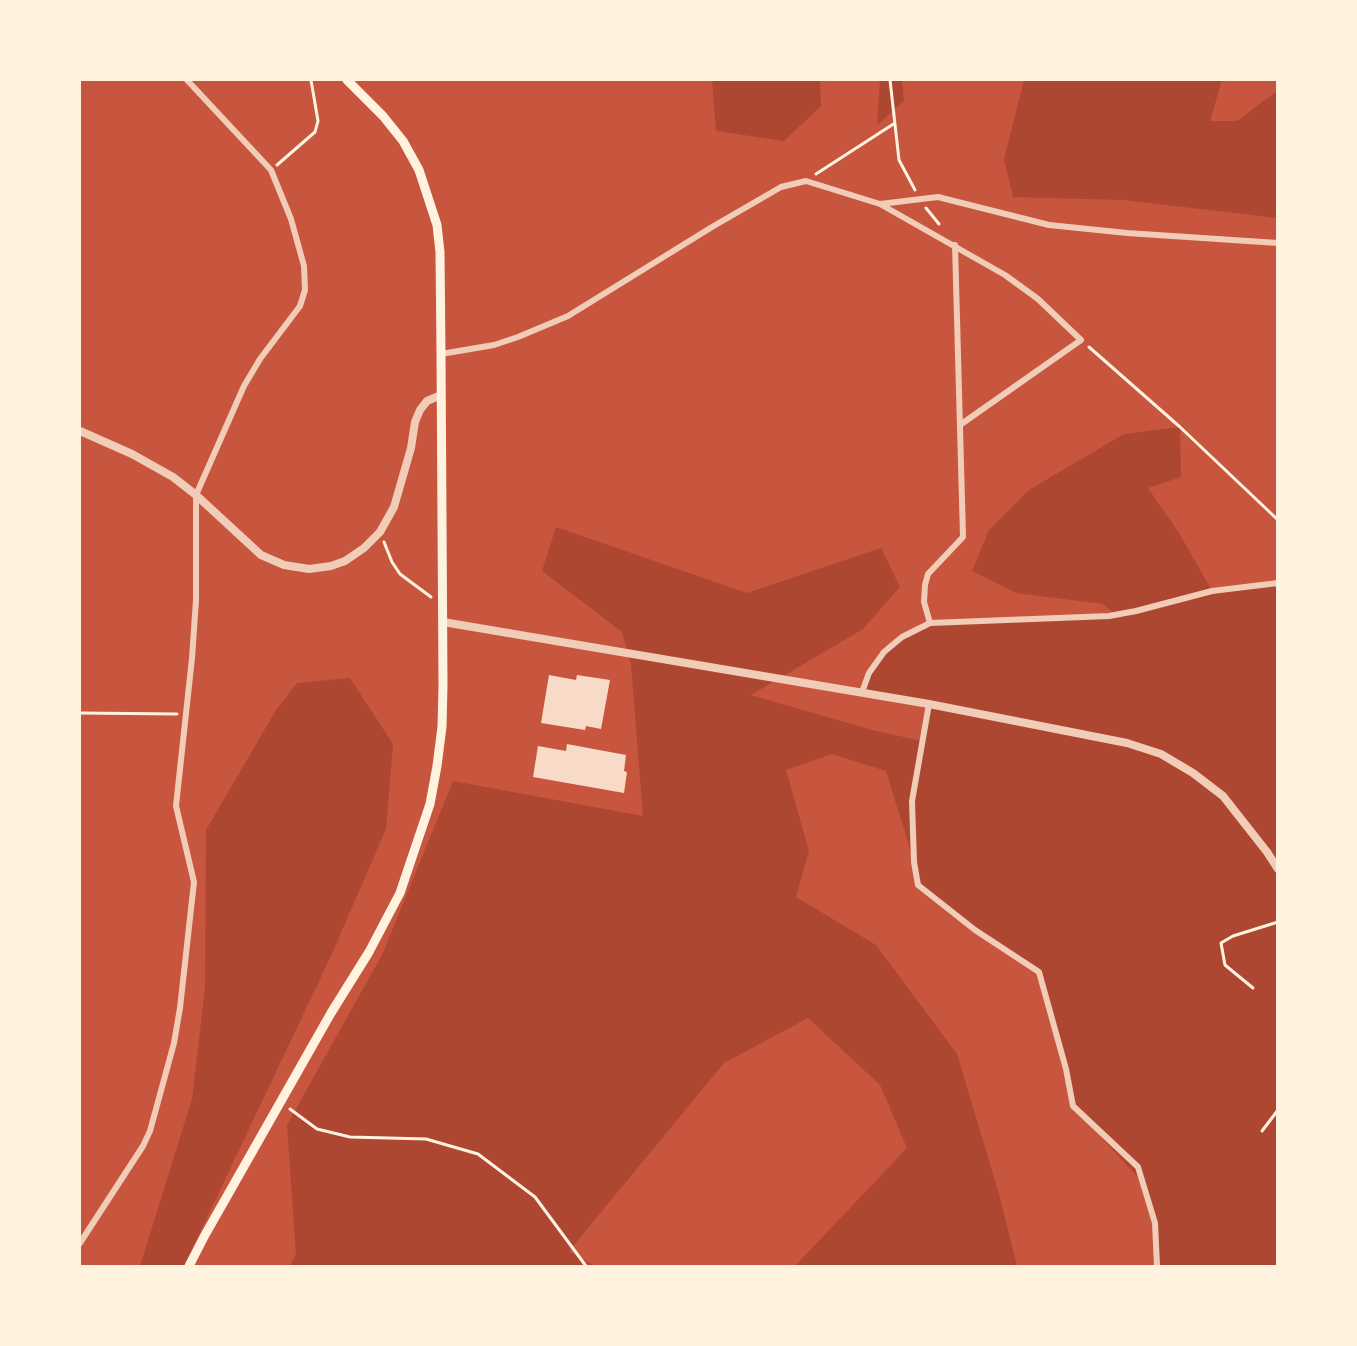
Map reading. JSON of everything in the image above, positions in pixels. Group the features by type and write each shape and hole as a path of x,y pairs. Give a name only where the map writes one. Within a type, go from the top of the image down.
{"main road":[{"path":"189,1266 205,1234 400,893 430,804 442,727 440,252 437,225 419,170 403,141 383,116 347,80"}],"street":[{"path":"80,1241 143,1146 150,1131 174,1043 180,1008 194,882 176,806 196,600 196,495 244,386 260,358 300,306 305,290 304,266 291,219 271,170 187,80"},
{"path":"441,354 494,345 568,316 712,226 781,187 806,181 879,204 955,245 1005,274 1030,293 1081,340 960,425"},
{"path":"879,204 938,197 1049,225 1127,233 1278,243"},
{"path":"930,624 924,602 928,574 963,537 955,245"},
{"path":"80,431 132,454 173,477 261,555 284,565 309,569 331,566 345,561 364,548 380,532 394,507 420,410 427,401 441,396"},
{"path":"862,692 869,673 884,652 902,637 930,624 1109,616 1212,591 1278,583"},
{"path":"443,622 862,692 1128,743 1161,754 1193,773 1223,796 1278,869"},
{"path":"929,704 912,801 914,862 918,885 975,930 1040,972 1066,1069 1073,1106 1138,1167 1155,1222 1157,1266"}],"path":[{"path":"271,170 315,132 318,121 311,80"},
{"path":"890,80 899,160 919,199 941,227"},
{"path":"806,181 895,123"},
{"path":"1081,340 1180,427 1278,520"},
{"path":"380,532 392,562 400,573 443,604"},
{"path":"80,713 186,714"},
{"path":"1253,988 1225,965 1221,944 1233,936 1278,922"},
{"path":"280,1102 317,1129 350,1137 426,1139 478,1154 535,1197 586,1266"},
{"path":"1262,1131 1278,1110"}],"shaded area":[{"path":"712,80 820,80 821,106 784,141 716,131"},
{"path":"880,80 902,80 904,101 877,125"},
{"path":"1024,80 1222,80 1210,121 1237,121 1277,91 1277,218 1124,200 1013,197 1004,159"},
{"path":"1180,427 1181,477 1148,488 1179,533 1212,591 1277,584 1277,1266 1157,1266 1155,1223 1143,1183 1073,1106 1039,972 975,930 918,885 914,862 886,771 832,754 786,770 809,851 796,897 876,945 957,1054 999,1194 1017,1266 795,1266 907,1148 880,1085 808,1018 724,1063 569,1251 595,1266 290,1266 296,1254 287,1125 382,955 453,781 643,816 631,665 622,632 542,571 556,527 747,593 881,548 900,587 863,629 751,695 872,730 922,741 929,704 862,692 869,673 884,652 902,637 930,624 1115,614 1103,604 1016,593 972,571 989,530 1029,490 1124,434"},
{"path":"350,678 393,744 386,829 330,958 184,1266 140,1266 192,1099 205,988 206,830 276,710 297,683"}],"building":[{"path":"549,675 576,680 577,675 610,680 601,729 586,726 585,730 541,723"},
{"path":"567,744 626,755 624,771 627,772 624,793 533,777 538,746 566,751"}]}
